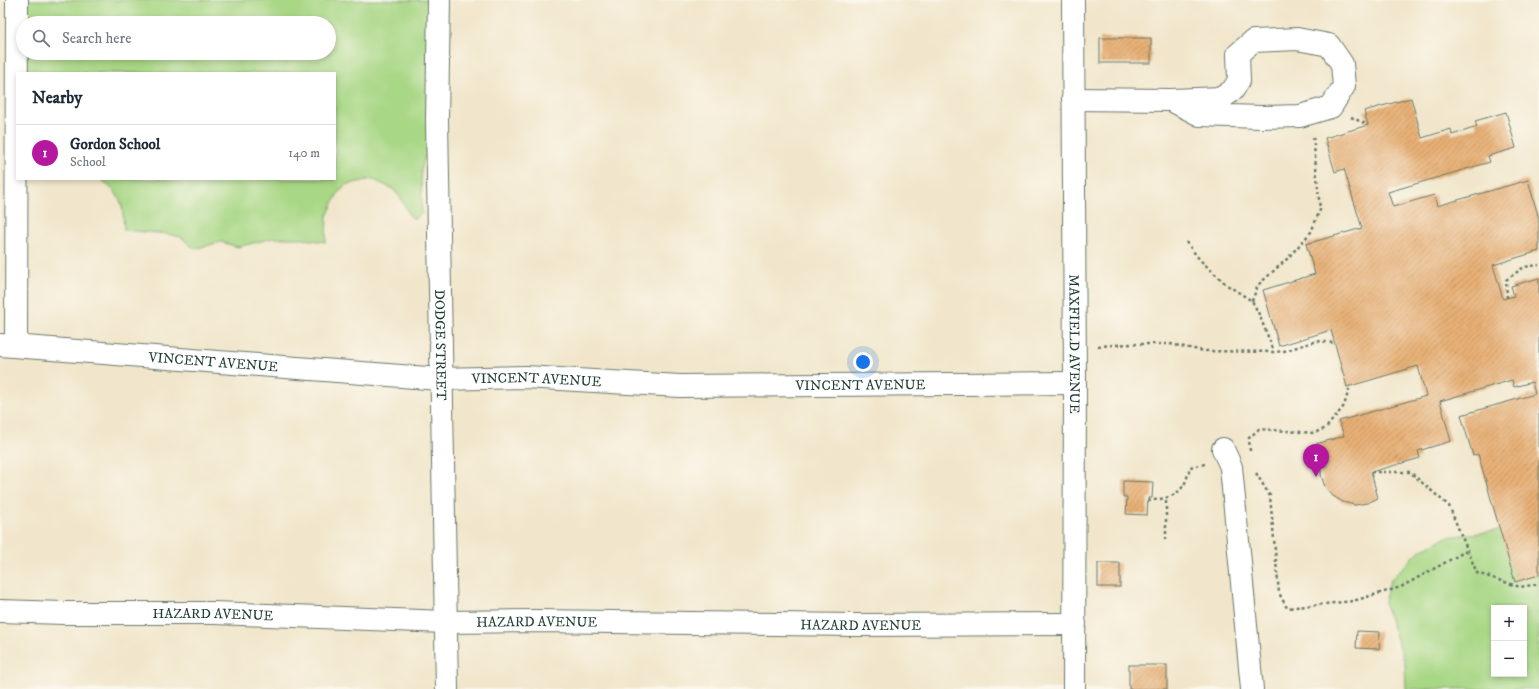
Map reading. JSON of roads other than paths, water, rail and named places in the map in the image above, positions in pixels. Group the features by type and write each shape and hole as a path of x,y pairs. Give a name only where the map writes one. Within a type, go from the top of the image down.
{"street":[{"path":"8,345 8,43 17,0"},
{"name":"DODGE STREET","path":"439,0 437,120 440,379 447,689"},
{"name":"MAXFIELD AVENUE","path":"1073,0 1075,357 1074,689"},
{"path":"1073,99 1171,100 1222,98 1233,90 1238,80 1238,54 1252,41 1297,39 1328,45 1342,64 1344,86 1331,107 1300,116 1261,117 1200,115 1171,100"},
{"name":"VINCENT AVENUE","path":"8,345 440,379 526,378 680,386 1075,383"},
{"path":"1225,455 1231,467 1252,689"},
{"name":"HAZARD AVENUE","path":"0,611 63,613 214,613 445,622 545,621 855,625 1075,624"}],"place":[{"name":"Gordon School","path":"1316,477"}]}
